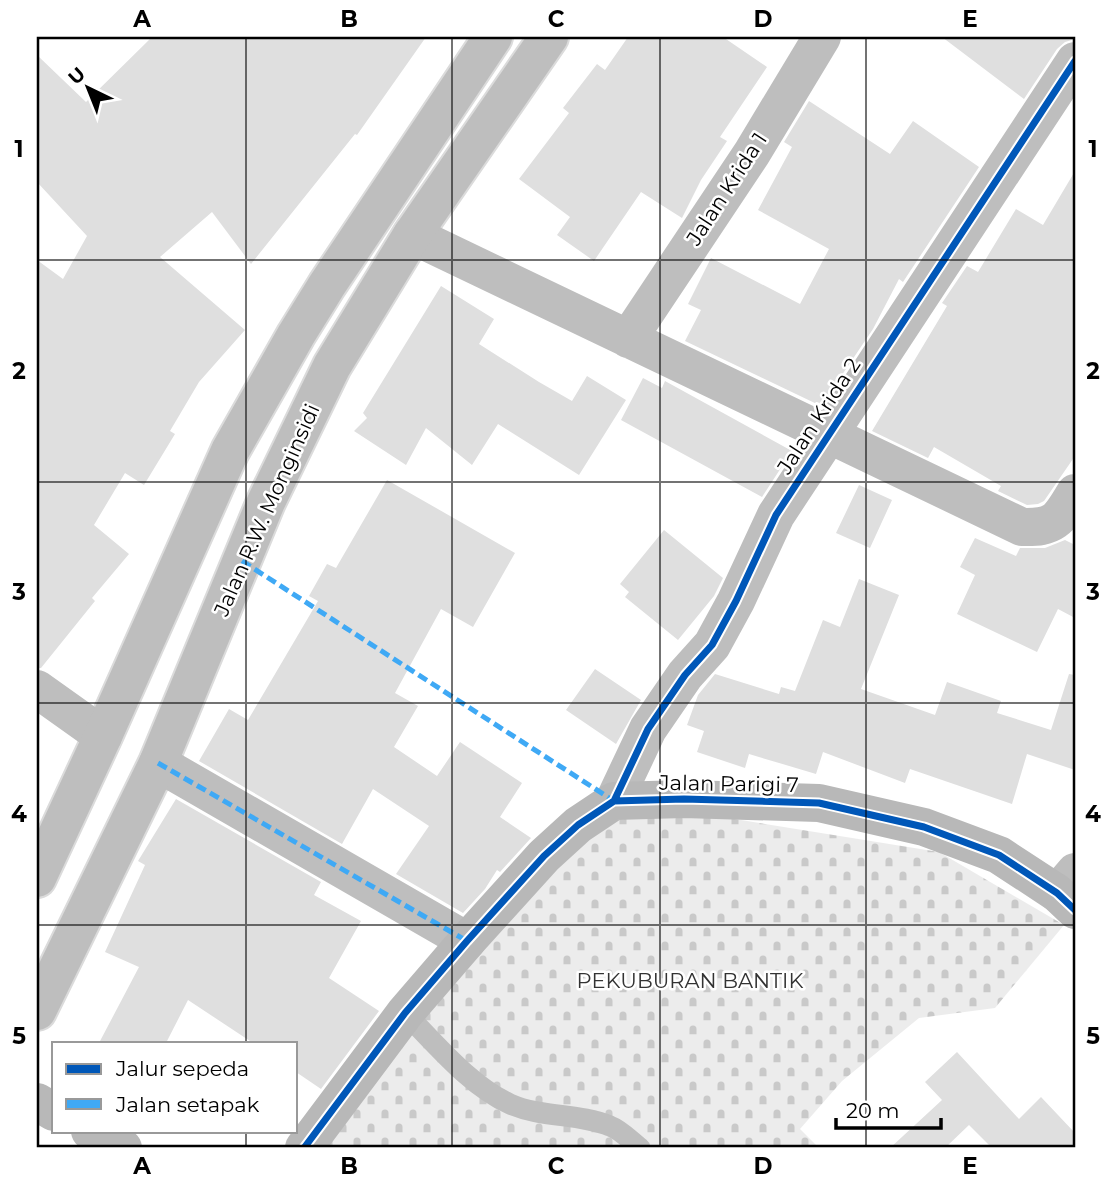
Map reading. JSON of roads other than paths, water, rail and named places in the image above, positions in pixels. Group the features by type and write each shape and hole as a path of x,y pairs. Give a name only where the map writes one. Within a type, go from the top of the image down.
{"main road":[{"path":"37,878 230,451 327,285 493,37"},
{"name":"Jalan R.W. Monginsidi","path":"37,1011 158,763 280,473 332,366 412,235 549,37"},
{"name":"Jalan Krida 1","path":"628,339 752,153 822,37"},
{"name":"Jalan Krida 2","path":"614,801 648,729 685,675 712,645 771,527 828,434 1075,61"},
{"path":"412,235 1022,527 1053,524 1062,515 1075,493"},
{"path":"230,451 280,473"},
{"path":"37,689 103,736"},
{"path":"158,763 467,941"}],"street":[{"name":"Jalan Parigi 7","path":"614,801 684,799 819,803 924,827 999,855 1069,892"},
{"path":"304,1148 405,1013 467,941 544,856 579,825 614,801"},
{"path":"92,1132 122,1148"}],"lane":[{"path":"405,1013 467,1076 510,1104 549,1115 612,1126 640,1148"}],"park label":[{"name":"PEKUBURAN BANTIK","path":"690,981"}]}
